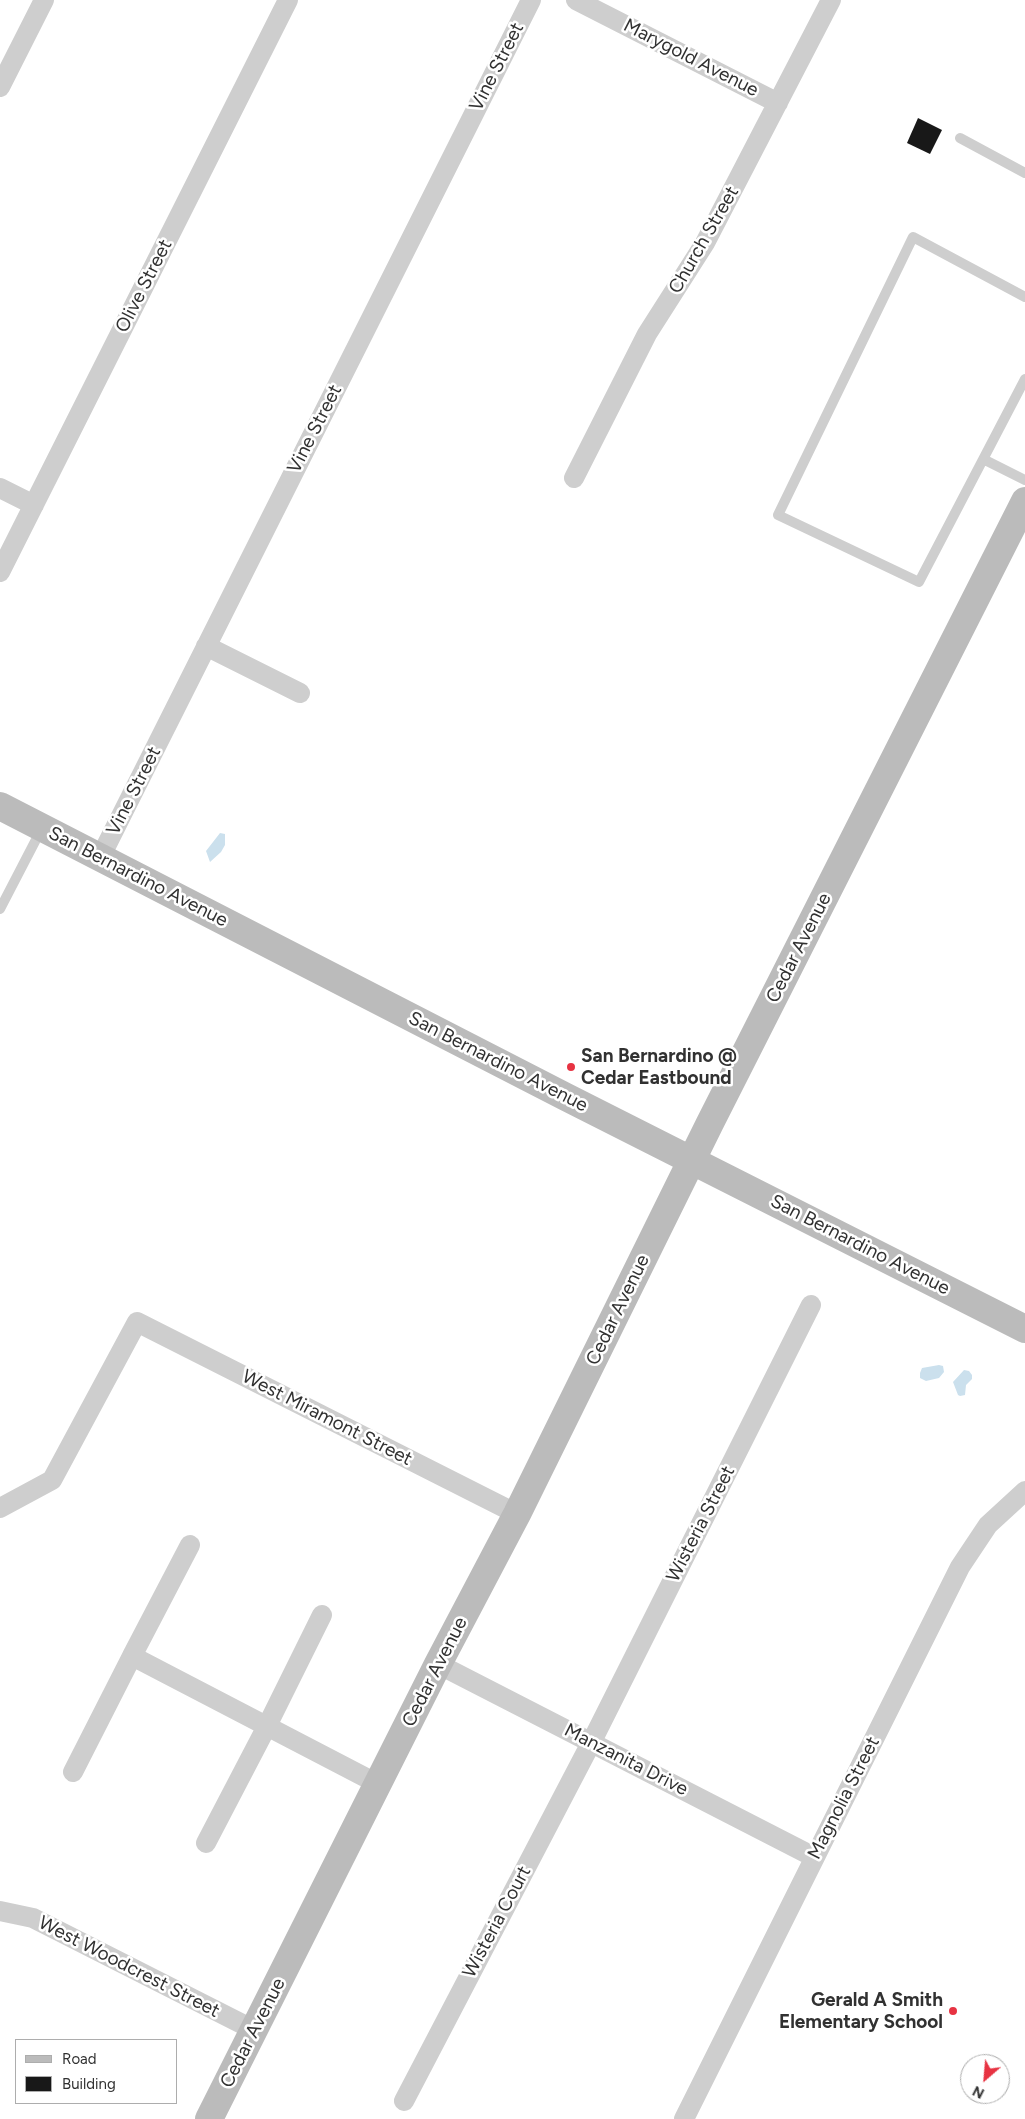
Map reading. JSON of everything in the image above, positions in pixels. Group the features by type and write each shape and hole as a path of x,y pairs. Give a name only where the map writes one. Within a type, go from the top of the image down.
{"main road":[{"name":"Cedar Avenue","path":"209,2119 438,1664 517,1514 692,1160 1025,501"},
{"name":"San Bernardino Avenue","path":"0,806 692,1160 1024,1326"}],"street":[{"path":"0,87 44,0"},
{"name":"Olive Street","path":"0,572 288,0"},
{"name":"Vine Street","path":"100,858 531,0"},
{"name":"Marygold Avenue","path":"576,0 778,103"},
{"name":"Church Street","path":"574,478 647,334 705,243 831,0"},
{"path":"0,488 34,505"},
{"path":"206,646 300,693"},
{"name":"Wisteria Street","path":"591,1743 811,1305"},
{"name":"West Miramont Street","path":"0,1508 52,1480 137,1322 517,1514"},
{"name":"Magnolia Street","path":"684,2119 960,1567 988,1525 1025,1491"},
{"path":"73,1772 190,1545"},
{"path":"206,1843 322,1615"},
{"path":"132,1656 378,1784"},
{"name":"Manzanita Drive","path":"438,1664 814,1856"},
{"name":"Wisteria Court","path":"404,2101 591,1743"},
{"name":"West Woodcrest Street","path":"0,1911 33,1918 254,2030"}],"lane":[{"path":"960,138 1025,174"},
{"path":"1025,297 913,237 778,515 920,582 1025,380"},
{"path":"984,460 1025,480"},
{"path":"0,909 42,828"}],"water":[{"path":"220,833 225,834 225,845 221,852 210,862 206,851"},
{"path":"943,1366 944,1372 939,1378 926,1381 920,1378 922,1368"},
{"path":"964,1370 969,1371 972,1379 966,1385 965,1395 960,1396 953,1382"}],"building":[{"path":"918,118 942,130 930,154 907,143"}],"place":[{"name":"San Bernardino @ Cedar Eastbound","path":"571,1067"},
{"name":"Gerald A Smith Elementary School","path":"953,2011"}]}
